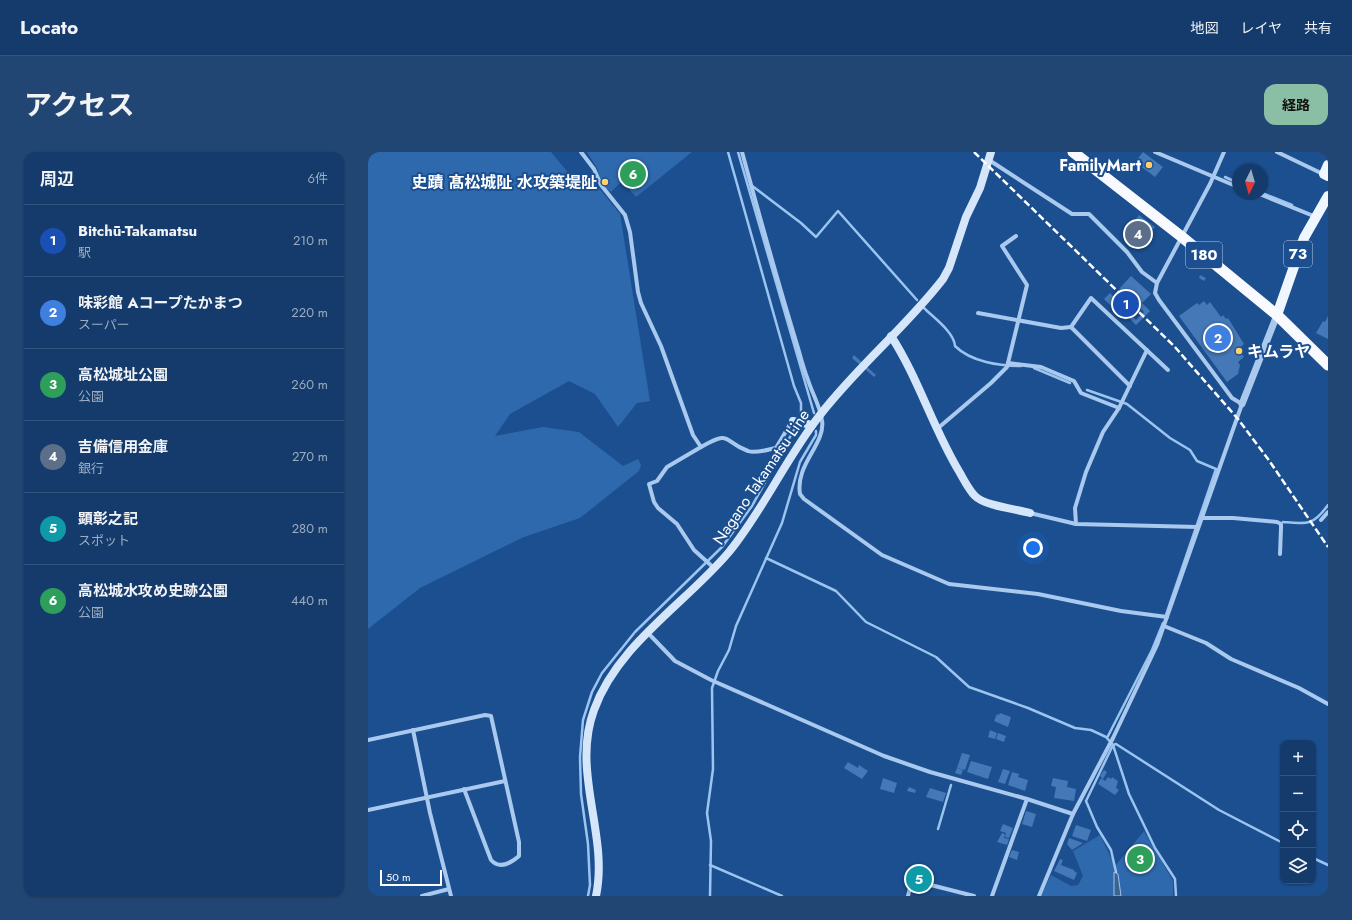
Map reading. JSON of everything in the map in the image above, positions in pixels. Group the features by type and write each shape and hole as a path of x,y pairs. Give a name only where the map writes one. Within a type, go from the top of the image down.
{"highway":[{"name":"180","path":"1073,152 1182,237 1277,315 1328,365"}],"main road":[{"name":"Nagano Takamatsu Line","path":"596,896 598,852 587,772 587,745 594,711 620,665 648,633 712,567 749,524 787,462 821,413 937,287 947,273 969,210 980,188 990,156"},
{"name":"73","path":"1277,315 1304,238 1328,196"},
{"path":"891,336 917,380 936,429 950,458 974,495 989,503 1030,513"},
{"path":"797,422 812,426"}],"street":[{"path":"581,152 594,168 601,185 625,215 630,232 638,292 641,303 661,346 694,435 701,447"},
{"path":"742,152 808,381 821,413 822,431 804,466 799,487 800,494 810,503 882,555 949,584 1038,594 1121,611 1166,617"},
{"path":"1155,152 1232,184"},
{"path":"1224,152 1182,237 1157,283 1156,293 1159,300 1232,398 1242,404"},
{"path":"1277,152 1327,172"},
{"path":"990,156 1072,214 1089,214 1127,252 1142,272 1157,283"},
{"path":"1268,198 1316,218"},
{"path":"936,429 991,383 1008,365 1027,285 1002,246 1016,236"},
{"path":"1071,328 1091,298 1168,370"},
{"path":"978,313 1061,328 1071,328 1130,386"},
{"path":"1039,896 1073,814 1113,738 1154,652 1196,527 1201,518 1234,431 1242,404 1277,315"},
{"path":"1076,524 1075,508 1086,472 1103,432 1121,405 1147,350"},
{"path":"1008,365 1041,367 1074,381 1081,393 1121,405"},
{"path":"712,567 694,550 677,524 658,508 654,502 649,484 657,481 667,467 718,437 724,437 748,451 753,452 776,448 797,422"},
{"path":"1321,520 1328,512"},
{"path":"1030,513 1076,524 1196,527"},
{"path":"1201,518 1248,518 1277,522 1281,524 1282,528 1280,554"},
{"path":"1164,626 1206,643 1231,659 1299,688 1328,704"},
{"path":"648,633 675,661 711,680 884,756 930,772 1027,799 1073,814"},
{"path":"368,740 485,715 491,716 519,842 519,856 504,865 493,863 464,789"},
{"path":"413,730 451,896"},
{"path":"368,810 505,781"},
{"path":"992,896 1027,799"},
{"path":"908,896 911,884 914,881 974,896"},
{"path":"422,896 449,889"}],"shaded area":[{"path":"368,152 551,152 571,176 594,182 620,214 650,401 637,403 618,427 595,394 569,381 510,414 495,436 543,427 579,432 623,466 638,459 641,465 639,471 580,518 524,537 420,588 368,629"},
{"path":"587,152 692,152 636,197 622,181 611,192 603,186 597,168"},
{"path":"1144,831 1173,881 1173,896 1041,896 1051,875 1071,886 1078,885 1083,876 1073,851 1100,835 1115,866"},
{"path":"1114,872 1118,874 1121,896 1114,896"}],"building":[{"name":"FamilyMart","path":"1143,152 1163,167 1155,177 1135,162"},
{"path":"1139,215 1155,227 1139,247 1124,235"},
{"path":"1200,275 1206,278 1204,281 1199,278"},
{"path":"1131,276 1151,294 1142,303 1150,311 1136,325 1128,317 1125,320 1104,299 1110,293 1136,320 1144,312 1119,289"},
{"path":"1204,301 1207,305 1210,302 1221,317 1223,315 1226,319 1228,318 1244,344 1241,347 1244,351 1241,353 1244,357 1238,362 1240,365 1238,374 1227,382 1179,316 1197,303 1199,305"},
{"path":"1328,316 1328,339 1316,333 1323,321 1325,322"},
{"path":"854,355 876,375 874,377 852,358"},
{"path":"1000,713 1011,717 1008,727 994,721 997,714 999,715"},
{"path":"990,730 997,733 995,739 988,737"},
{"path":"998,733 1006,736 1004,742 996,739"},
{"path":"962,753 970,755 965,770 957,768"},
{"path":"971,761 992,767 988,779 967,772"},
{"path":"848,762 858,768 859,765 868,771 862,779 844,768"},
{"path":"957,768 963,770 961,775 955,773"},
{"path":"1003,769 1010,771 1005,784 998,782"},
{"path":"1104,770 1107,772 1103,779 1100,776"},
{"path":"1012,772 1019,774 1018,777 1028,780 1025,791 1008,785"},
{"path":"1108,777 1111,779 1112,777 1118,781 1116,788 1119,790 1115,795 1098,784 1101,778 1105,781"},
{"path":"883,778 897,783 894,793 880,789"},
{"path":"1053,778 1068,781 1067,787 1076,789 1074,801 1054,798 1056,787 1051,786"},
{"path":"909,787 916,790 915,793 907,791"},
{"path":"930,788 946,793 943,802 926,797"},
{"path":"1026,811 1036,814 1032,827 1022,824"},
{"path":"1003,824 1013,828 1009,838 1005,837 1006,833 1000,831"},
{"path":"1076,825 1091,830 1087,841 1072,836"},
{"path":"1002,833 1005,834 1004,838 1009,839 1007,845 997,842"},
{"path":"1069,838 1083,843 1072,850 1067,844"},
{"path":"1012,850 1019,852 1017,860 1009,857"},
{"path":"1060,859 1063,860 1061,865 1074,870 1077,873 1074,880 1054,871"}],"waterway":[{"path":"588,896 590,885 588,844 581,794 580,757 583,720 592,692 602,673 635,632 722,547 752,506 801,417 801,403 794,386 728,152"},
{"path":"738,152 814,413"},
{"path":"1225,177 1232,180"},
{"path":"751,185 801,223 816,237 838,211 917,300"},
{"path":"1268,195 1292,205"},
{"path":"924,308 947,330 954,341 955,346 969,356 995,364 1021,366"},
{"path":"1034,368 1070,383"},
{"path":"1087,390 1127,404 1170,438 1190,450 1197,461 1216,469 1166,615"},
{"path":"710,896 711,841 707,813 713,769 712,688 718,671 729,650 736,626 782,523 800,462 816,435 816,431"},
{"path":"1283,522 1309,522 1318,517 1328,505"},
{"path":"766,558 836,591 866,622 936,657 969,687 1028,708 1075,728 1091,730 1106,737 1113,745 1129,794 1155,848 1175,879 1176,896"},
{"path":"1107,738 1152,650 1163,623"},
{"path":"1116,872 1111,850 1097,827 1086,801 1113,745 1116,744 1219,810 1280,841"},
{"path":"938,829 951,785"},
{"path":"1316,859 1328,865"},
{"path":"710,865 782,896"}],"railway":[{"path":"974,152 1174,346 1238,419 1268,459 1328,547"}],"place":[{"name":"FamilyMart","path":"1149,165"},
{"name":"高松城水攻め史跡公園","path":"633,174"},
{"name":"史蹟 髙松城阯 水攻築堤阯","path":"605,182"},
{"name":"吉備信用金庫","path":"1138,234"},
{"name":"Bitchū-Takamatsu","path":"1126,304"},
{"name":"味彩館 Aコープたかまつ","path":"1218,338"},
{"name":"キムラヤ","path":"1239,351"},
{"name":"高松城址公園","path":"1140,859"},
{"name":"顕彰之記","path":"919,879"}]}
